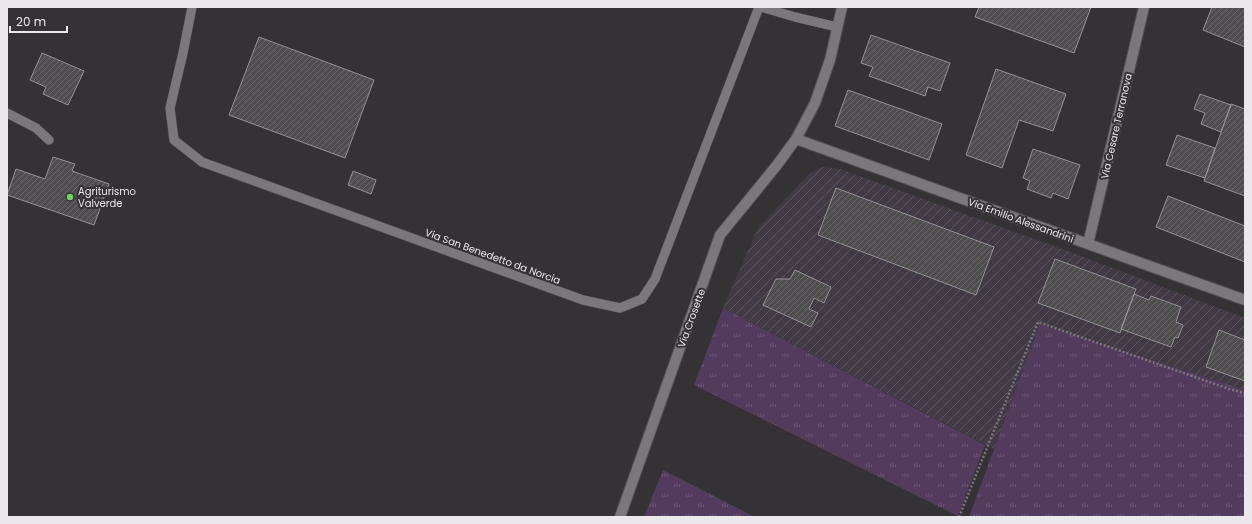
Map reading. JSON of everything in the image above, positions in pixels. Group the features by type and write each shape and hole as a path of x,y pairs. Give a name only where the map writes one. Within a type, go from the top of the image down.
{"street":[{"name":"Via Crosette","path":"620,517 720,235 777,166 796,139 815,103 830,60 842,7"},
{"name":"Via Cesare Terranova","path":"1088,244 1144,7"},
{"name":"Via Emilio Alessandrini","path":"796,139 1245,300"}],"lane":[{"name":"Via San Benedetto da Norcia","path":"192,7 170,108 174,140 202,162 583,300 620,308 642,299 655,279 760,7 837,27"},
{"path":"7,113 36,128 49,140"}],"path":[{"path":"960,517 1038,322 1228,389 1245,393"}],"shaded area":[{"path":"823,167 840,169 1049,244 1245,318 1245,390 1040,324 994,449 723,308 758,228 811,172"}],"green space":[{"path":"723,308 985,445 958,516 694,385"},
{"path":"1040,324 1245,390 1245,517 969,517"},
{"path":"663,470 755,517 644,517"}],"building":[{"path":"979,7 1091,7 1074,53 975,17"},
{"path":"1212,7 1245,7 1245,47 1203,30"},
{"path":"871,35 950,63 940,91 928,87 925,96 869,76 873,67 861,63"},
{"path":"259,37 374,80 345,158 229,115"},
{"path":"42,53 84,71 68,105 43,94 46,87 30,80"},
{"path":"996,69 1066,94 1053,131 1019,120 1002,168 966,155"},
{"path":"848,90 942,124 929,160 835,126"},
{"path":"1200,94 1231,105 1221,132 1201,124 1205,113 1194,109"},
{"path":"1231,104 1245,109 1245,196 1204,181"},
{"path":"1177,135 1215,148 1205,178 1166,165"},
{"path":"1033,149 1080,165 1068,199 1053,193 1051,198 1027,189 1030,181 1023,178"},
{"path":"53,157 75,164 72,171 109,184 94,225 7,195 16,169 45,179"},
{"path":"353,171 376,180 371,194 348,185"},
{"path":"836,188 994,247 976,295 818,235"},
{"path":"1168,196 1245,226 1245,262 1156,227"},
{"path":"1055,259 1136,289 1120,333 1038,303"},
{"path":"795,270 831,287 824,303 814,298 809,309 818,313 811,327 763,305 776,279 790,279"},
{"path":"1134,294 1149,300 1151,296 1181,307 1176,322 1183,325 1178,338 1175,337 1171,347 1121,329"},
{"path":"1219,330 1245,340 1245,381 1206,367"}],"place":[{"name":"Agriturismo Valverde","path":"70,197"}]}
